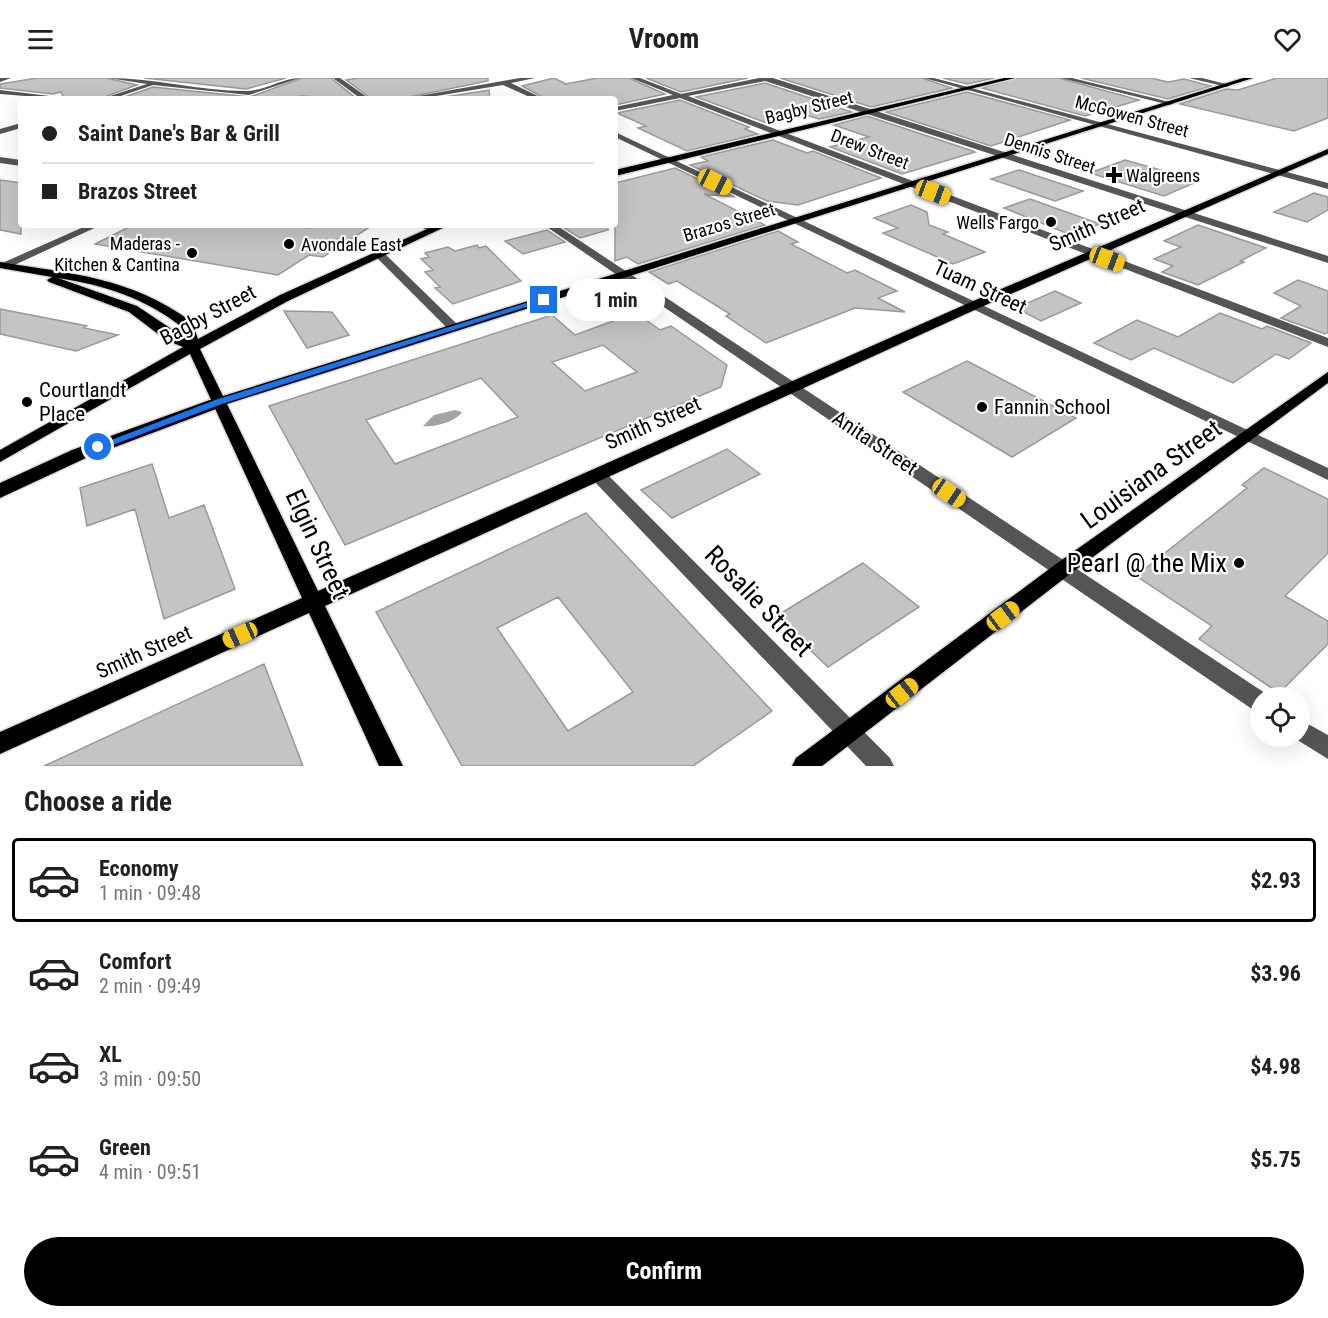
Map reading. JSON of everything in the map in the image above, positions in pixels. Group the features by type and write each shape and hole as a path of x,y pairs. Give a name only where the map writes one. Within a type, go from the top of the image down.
{"highway":[{"path":"0,491 79,454 218,402"}],"main road":[{"name":"Bagby Street","path":"618,172 1012,78"},
{"name":"Brazos Street","path":"218,402 1250,78"},
{"name":"Smith Street","path":"0,743 975,305 1328,151"},
{"name":"Bagby Street","path":"0,458 193,347 319,280 378,253 424,228"},
{"path":"2,266 45,274 57,282 133,309 171,337 193,347"},
{"name":"Elgin Street","path":"45,274 95,280 158,302 188,325 193,347 218,402 391,766"},
{"name":"Louisiana Street","path":"804,766 1063,569 1328,376"}],"street":[{"path":"0,80 8,78"},
{"path":"111,78 254,92 297,78"},
{"path":"115,96 173,78"},
{"path":"336,78 362,96"},
{"path":"495,78 533,96"},
{"path":"424,96 532,78"},
{"name":"Drew Street","path":"634,78 1328,343"},
{"path":"618,108 766,78"},
{"name":"Dennis Street","path":"766,78 1328,260"},
{"name":"McGowen Street","path":"927,78 1328,186"},
{"path":"1064,78 1170,103"},
{"path":"1192,78 1227,85"},
{"path":"0,92 33,96"},
{"path":"0,132 18,126"},
{"name":"Tuam Street","path":"618,135 1328,474"},
{"path":"0,160 18,163"},
{"path":"2,266 89,228"},
{"name":"Anita Street","path":"554,228 1250,695"},
{"path":"378,253 454,328"},
{"name":"Rosalie Street","path":"597,474 882,766"},
{"path":"1310,736 1328,748"}],"shaded area":[{"path":"455,410 462,412 450,421 433,426 423,426 434,415"}],"building":[{"path":"37,78 106,78 137,85 107,96 63,96 61,92 53,94 0,88 0,84"},
{"path":"144,78 286,78 246,89"},
{"path":"302,78 331,78 353,96 301,96 253,96"},
{"path":"358,78 488,78 488,81 414,96 368,96 346,80"},
{"path":"554,78 566,84 597,78 629,78 665,94 618,104 618,96 540,96 522,86"},
{"path":"646,78 748,78 681,92"},
{"path":"780,78 922,78 952,88 871,107"},
{"path":"943,78 994,78 967,84"},
{"path":"1017,78 1059,78 1139,100 1085,116 982,88"},
{"path":"1081,78 1151,78 1168,82 1184,79 1211,86 1168,99"},
{"path":"1277,78 1328,78 1328,118 1294,131 1180,104 1226,89 1238,90"},
{"path":"765,83 852,112 819,119 806,115 767,123 696,97"},
{"path":"153,87 240,96 128,96"},
{"path":"489,90 490,96 451,96"},
{"path":"967,92 1070,120 991,146 886,112"},
{"path":"680,100 749,127 745,129 758,134 687,151 638,128 646,126 618,113"},
{"path":"867,116 975,152 902,174 830,147 869,137 834,125"},
{"path":"773,140 807,153 813,151 881,178 798,205 767,201 690,165 708,161 701,157"},
{"name":"Walgreens","path":"1125,160 1199,181 1164,196 1090,173"},
{"path":"675,168 735,197 704,194 765,225 638,264 627,257 615,261 618,182"},
{"path":"1019,170 1083,191 1055,201 991,179"},
{"path":"0,180 18,183 18,228 21,228 21,234 0,230"},
{"path":"1314,193 1328,197 1328,210 1307,222 1274,212"},
{"path":"1030,199 1100,224 1071,235 1004,208"},
{"path":"911,205 927,212 929,225 948,232 943,234 985,252 953,264 883,233 898,228 874,218"},
{"path":"1198,225 1266,248 1198,285 1162,272 1173,266 1154,259 1181,247 1164,241"},
{"path":"127,228 368,228 323,257 309,255 278,275 95,244"},
{"path":"564,228 608,228 608,230 580,238"},
{"path":"547,230 565,242 523,254 505,241"},
{"path":"778,231 798,242 791,244 847,273 855,270 897,291 878,298 905,312 855,308 766,343 726,316 730,314 677,281 668,284 649,272"},
{"path":"477,245 479,248 486,246 521,281 453,304 435,288 440,287 425,272 433,270 421,259 429,257 425,253 448,247 455,251"},
{"path":"1298,280 1328,291 1328,332 1325,334 1281,318 1301,306 1274,293"},
{"path":"1055,291 1081,303 1041,321 1016,308"},
{"path":"616,298 660,330 671,326 727,365 721,387 345,545 269,406 552,315 575,335 613,321 592,306","holes":["603,345 637,372 585,391 552,362","481,378 518,417 395,464 366,420"]},
{"path":"0,309 87,326 84,328 118,335 76,351 0,334"},
{"path":"284,311 332,312 349,335 307,348"},
{"path":"1220,313 1262,329 1267,326 1311,343 1289,359 1276,354 1233,383 1154,348 1131,360 1094,343 1137,320 1178,337"},
{"path":"967,361 1076,418 1012,457 903,392"},
{"path":"727,449 760,474 672,518 641,490"},
{"path":"152,464 169,518 204,505 235,589 164,619 135,509 87,526 80,488"},
{"name":"Pearl @ the Mix","path":"1264,468 1328,499 1328,553 1285,596 1328,621 1328,644 1285,687 1270,687 1199,639 1212,626 1136,576 1247,488 1242,485"},
{"path":"586,513 772,711 693,766 462,766 376,612","holes":["558,597 633,692 568,731 497,628"]},
{"path":"863,563 919,607 828,667 775,617"},
{"path":"264,664 303,766 44,766"}],"place":[{"name":"Walgreens","path":"1114,175"},
{"name":"Wells Fargo","path":"1051,222"},
{"name":"Avondale East","path":"289,244"},
{"name":"Maderas - Kitchen & Cantina","path":"192,253"},
{"name":"Courtlandt Place","path":"27,402"},
{"name":"Fannin School","path":"982,407"},
{"name":"Pearl @ the Mix","path":"1239,563"}],"route":[{"path":"98,447 218,402 544,300"}]}
